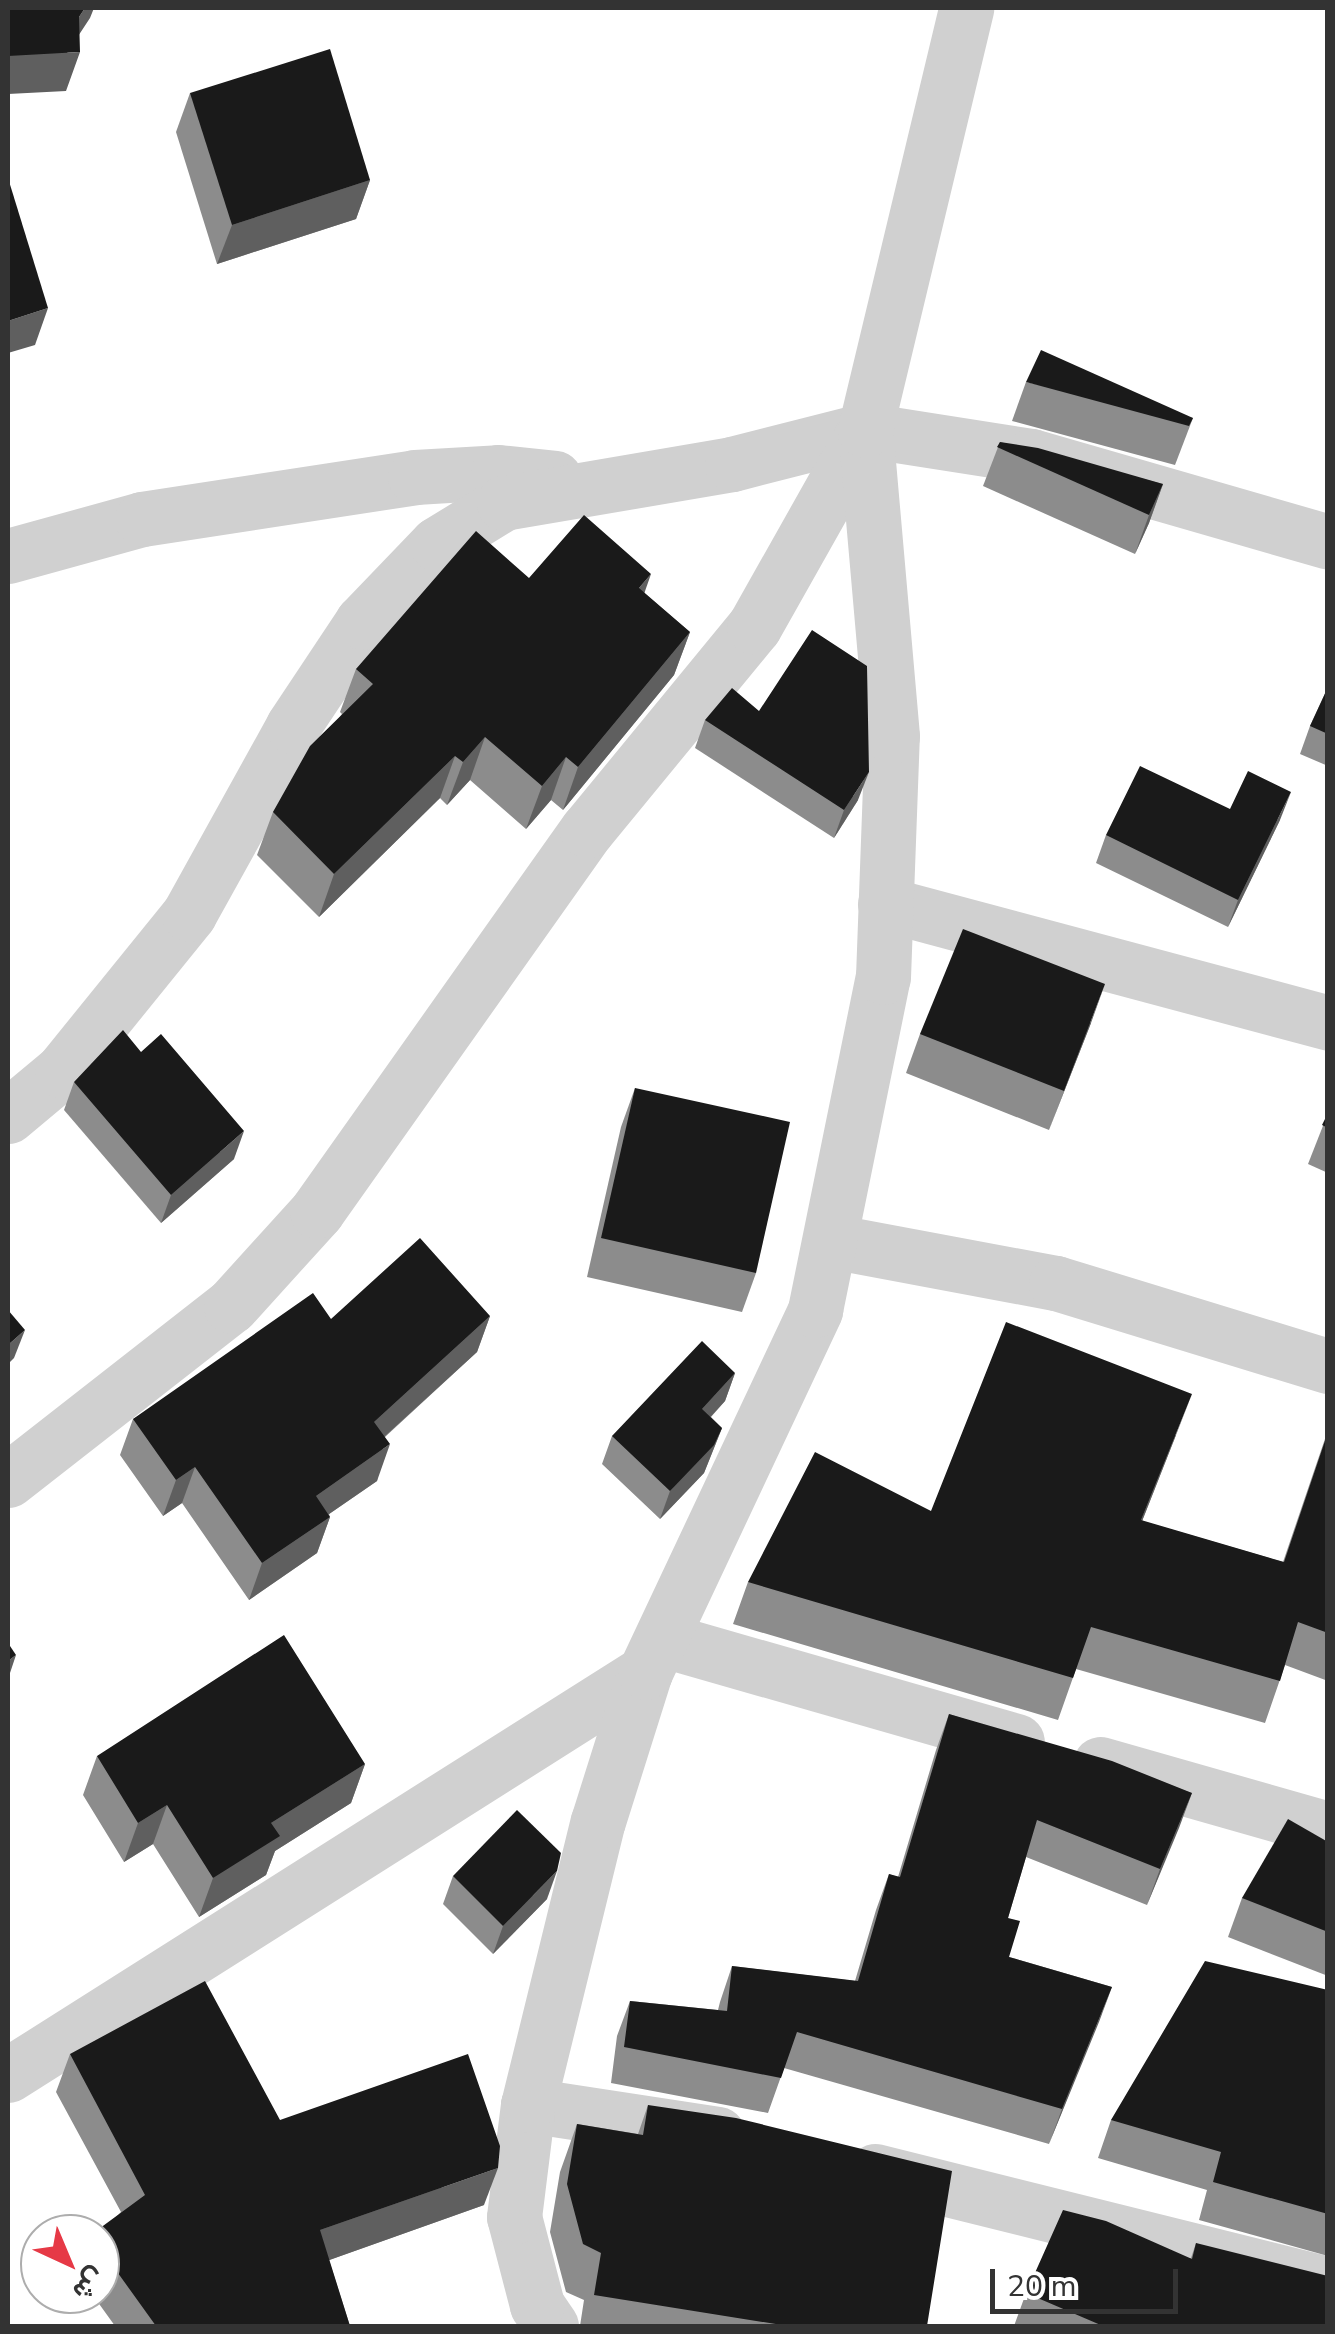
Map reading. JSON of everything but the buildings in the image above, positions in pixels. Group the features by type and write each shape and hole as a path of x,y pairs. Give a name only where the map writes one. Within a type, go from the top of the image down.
{"street":[{"path":"8,1480 231,1306 317,1212 588,830 754,627 865,430 966,8"},
{"path":"551,2326 537,2305 514,2217 528,2105 598,1821 654,1656 816,1310 883,977 892,736 865,430"},
{"path":"8,1116 62,1071 188,914 293,726 362,622 436,544 504,503 619,486 865,430 1031,456 1328,542"},
{"path":"10,552 142,519 415,476 498,472 619,486"},
{"path":"885,904 1328,1023"},
{"path":"831,1241 1056,1283 1328,1366"},
{"path":"8,2076 654,1656 1328,1829"},
{"path":"528,2105 760,2143"},
{"path":"830,2160 1328,2284"}]}
